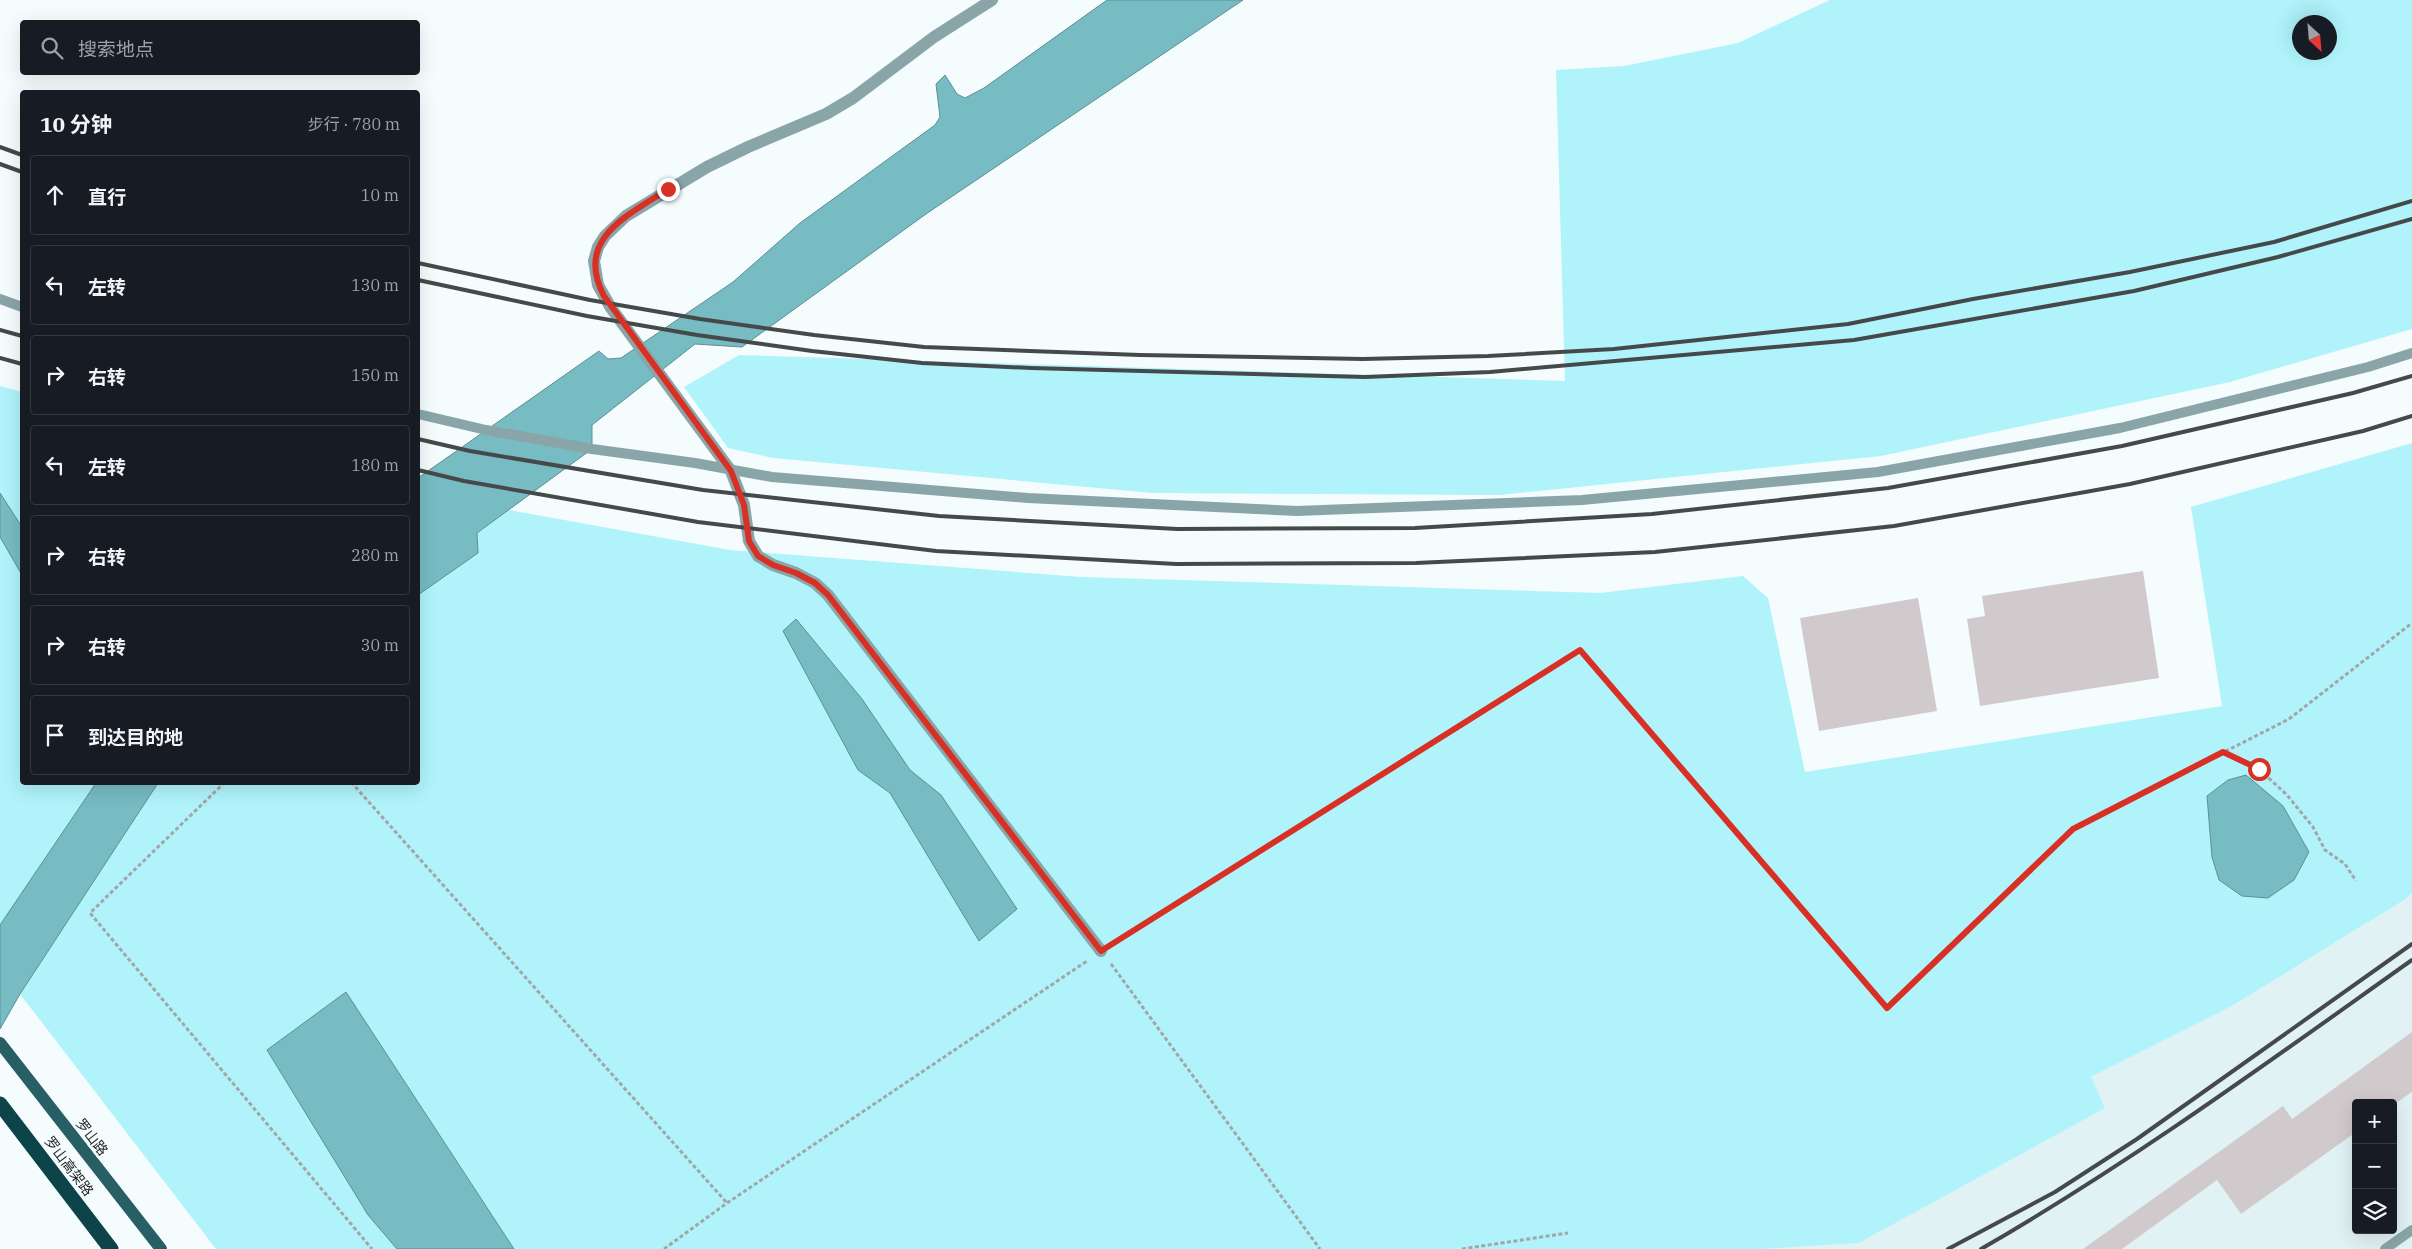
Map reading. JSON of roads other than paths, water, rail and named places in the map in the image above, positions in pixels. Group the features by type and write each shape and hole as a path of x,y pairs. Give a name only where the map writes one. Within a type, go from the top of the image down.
{"highway":[{"name":"罗山高架路","path":"0,1104 112,1249"}],"main road":[{"name":"罗山路","path":"3,1046 161,1249"}],"street":[{"path":"992,0 934,37 854,98 826,114 748,147 707,167 668,189 616,225 598,247 594,261 595,273 607,302 731,471 744,505 749,541 758,556 773,565 796,573 815,583 828,595 1101,951"}],"lane":[{"path":"0,299 20,305"},
{"path":"420,414 486,430 592,449 782,478 1028,498 1297,511 1582,500 1878,472 2120,428 2368,367 2412,353"},
{"path":"2385,1249 2412,1230"}],"railway":[{"path":"0,147 20,154"},
{"path":"0,164 20,171"},
{"path":"420,263 590,300 700,319 814,335 924,347 1140,355 1363,359 1488,356 1614,349 1848,324 1973,299 2130,272 2274,242 2412,201"},
{"path":"420,280 587,316 697,335 812,351 922,363 1031,368 1365,377 1490,372 1854,340 2134,291 2278,257 2412,219"},
{"path":"0,330 20,335"},
{"path":"0,358 20,363"},
{"path":"420,439 470,451 703,490 939,516 1177,529 1415,528 1652,514 1888,488 2122,446 2353,393 2412,376"},
{"path":"420,470 464,481 698,522 936,551 1176,564 1416,563 1655,552 1894,526 2130,484 2363,431 2412,416"},
{"path":"1948,1249 2055,1192 2137,1139 2412,944"},
{"path":"1981,1249 2147,1146 2412,960"}]}
